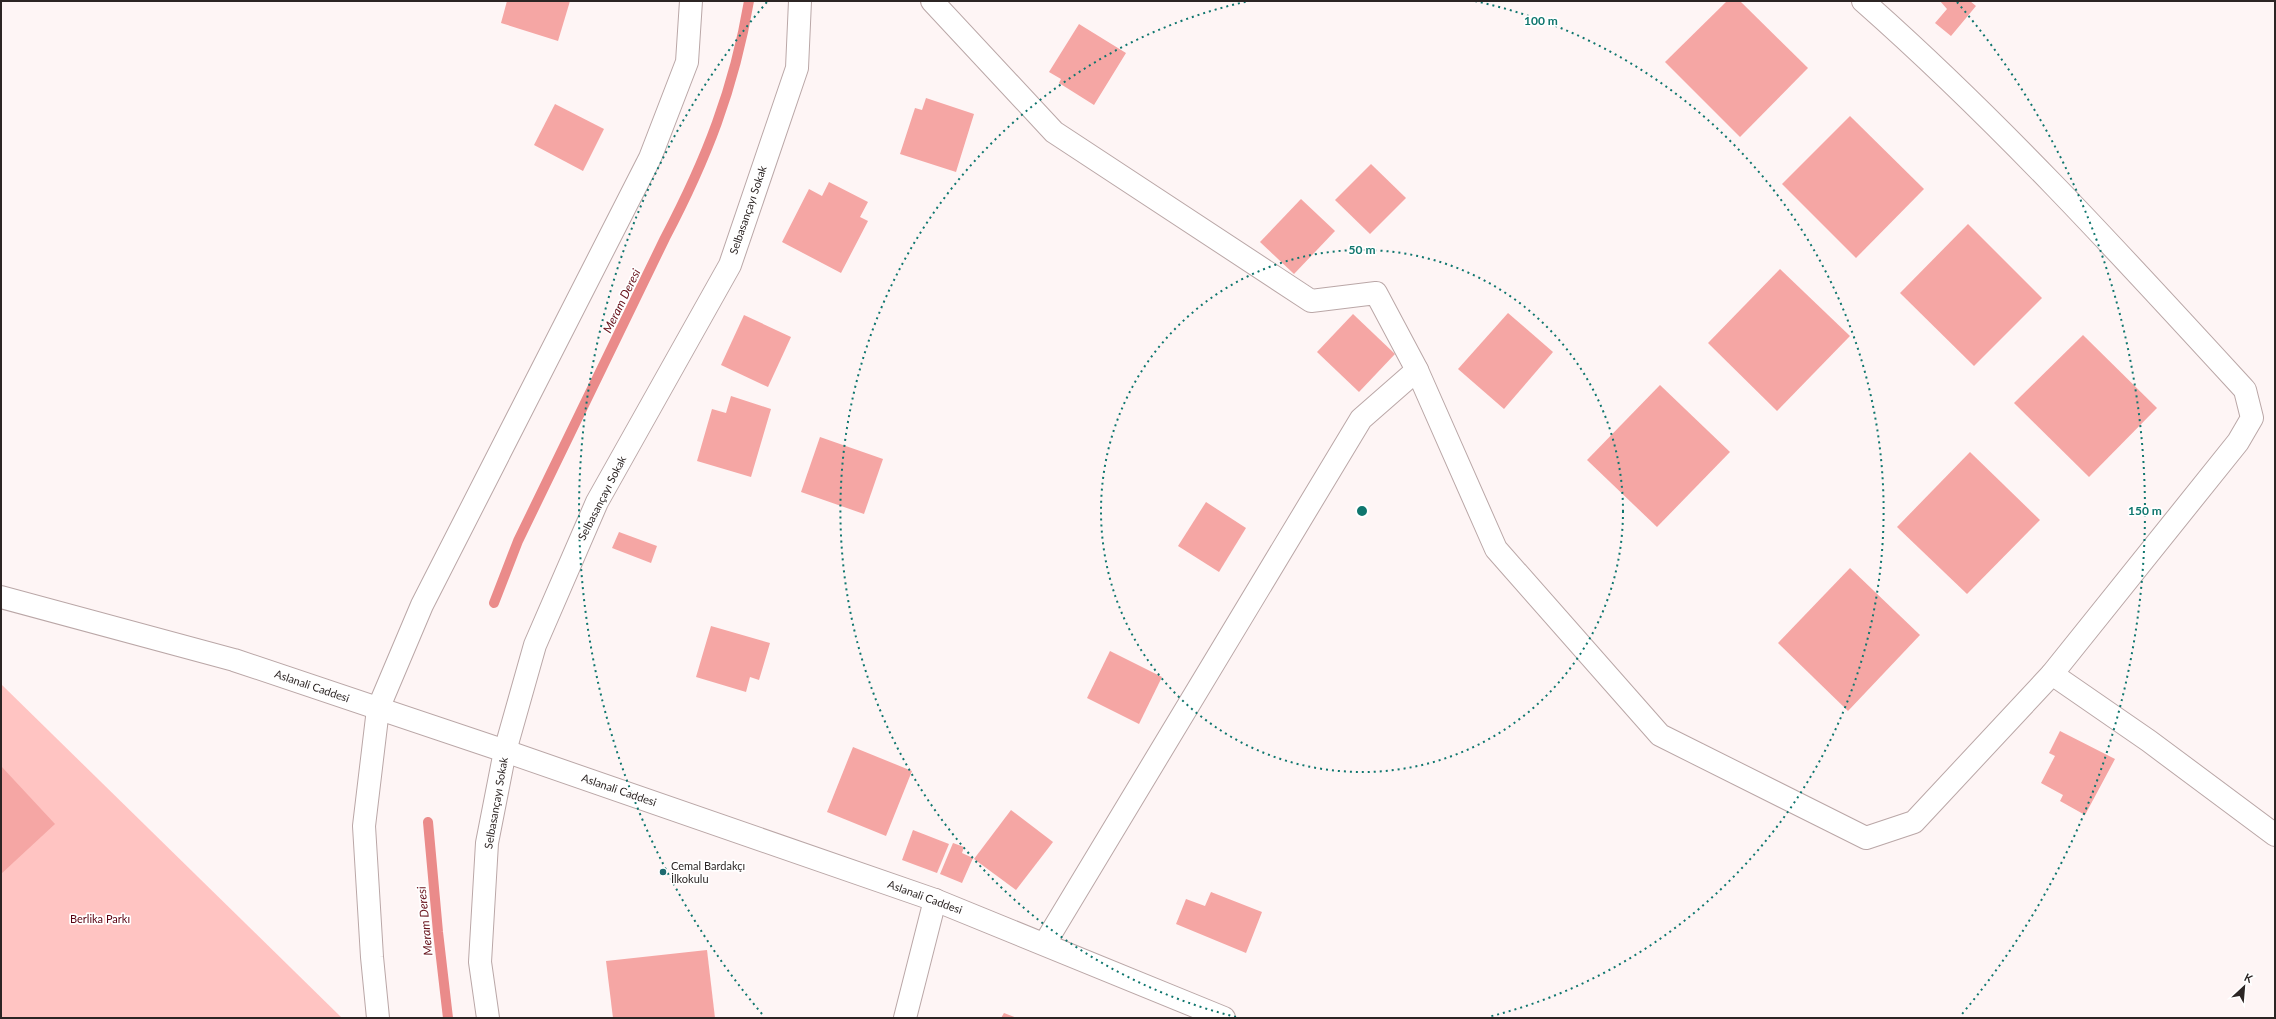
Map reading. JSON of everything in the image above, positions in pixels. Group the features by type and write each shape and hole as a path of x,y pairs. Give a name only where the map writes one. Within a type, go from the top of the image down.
{"street":[{"path":"378,1018 372,957 364,826 378,708 422,605 650,158 687,62 691,1"},
{"name":"Selbasançayı Sokak","path":"488,1018 480,962 487,843 505,751 535,645 597,502 730,265 797,68 800,1"},
{"path":"932,1 1054,132 1311,301 1376,293 1417,370 1496,549 1660,735 1866,838 1914,822 2052,674 2238,442 2252,418 2245,390 2102,233 1920,52 1863,1"},
{"path":"1045,943 1361,419 1417,370"},
{"name":"Aslanali Caddesi","path":"1,597 234,660 505,751 936,900 1045,943 1224,1018"},
{"path":"2052,674 2149,741 2275,835"},
{"path":"905,1018 936,900"}],"green space":[{"name":"Berlika Parkı","path":"1,684 342,1018 1,1018"}],"building":[{"path":"507,1 570,1 558,41 501,23"},
{"path":"1727,1 1740,1 1808,68 1740,137 1665,62"},
{"path":"1940,1 1970,1 1976,6 1951,36 1935,23 1947,9"},
{"path":"1079,24 1126,53 1094,105 1059,83 1061,79 1049,72"},
{"path":"926,98 974,114 956,172 900,154 915,108 922,110"},
{"path":"555,104 604,129 583,171 534,145"},
{"path":"1850,116 1924,189 1856,258 1782,184"},
{"path":"1371,164 1406,198 1370,234 1335,200"},
{"path":"829,182 868,202 860,217 868,221 841,273 782,242 809,189 822,196"},
{"path":"1301,199 1335,231 1294,274 1260,242"},
{"path":"1968,224 2042,298 1974,366 1900,293"},
{"path":"1780,269 1850,336 1777,411 1708,343"},
{"path":"1508,313 1553,352 1504,409 1458,369"},
{"path":"1353,314 1395,354 1359,392 1317,352"},
{"path":"744,315 791,337 768,387 721,365"},
{"path":"2083,335 2157,408 2089,477 2014,403"},
{"path":"1660,385 1730,452 1657,527 1587,460"},
{"path":"731,396 771,409 751,477 697,461 712,409 726,413"},
{"path":"820,437 883,459 864,514 801,492"},
{"path":"1970,452 2040,520 1967,594 1897,527"},
{"path":"1206,502 1246,528 1219,572 1178,546"},
{"path":"619,532 657,546 651,563 612,548"},
{"path":"1850,568 1920,635 1848,711 1778,643"},
{"path":"711,626 770,643 759,680 750,677 746,692 696,677"},
{"path":"1110,651 1162,677 1139,724 1087,698"},
{"path":"2060,731 2115,759 2085,815 2060,801 2063,795 2041,783 2055,756 2049,753"},
{"path":"853,747 912,771 886,836 827,812"},
{"path":"1,766 55,824 1,874"},
{"path":"1011,810 1053,842 1016,890 974,859"},
{"path":"913,830 949,844 937,873 902,860"},
{"path":"953,843 964,847 962,853 973,858 962,883 940,874"},
{"path":"1211,892 1262,912 1246,953 1176,924 1186,899 1205,906"},
{"path":"707,950 715,1018 613,1018 606,961"},
{"path":"1004,1013 1017,1018 1001,1018"}],"waterway":[{"name":"Meram Deresi","path":"494,603 518,541 680,209 706,152 727,94 743,33 749,1"},
{"name":"Meram Deresi","path":"428,822 438,932 448,1018"}],"place":[{"name":"Cemal Bardakçı İlkokulu","path":"663,872"}]}
